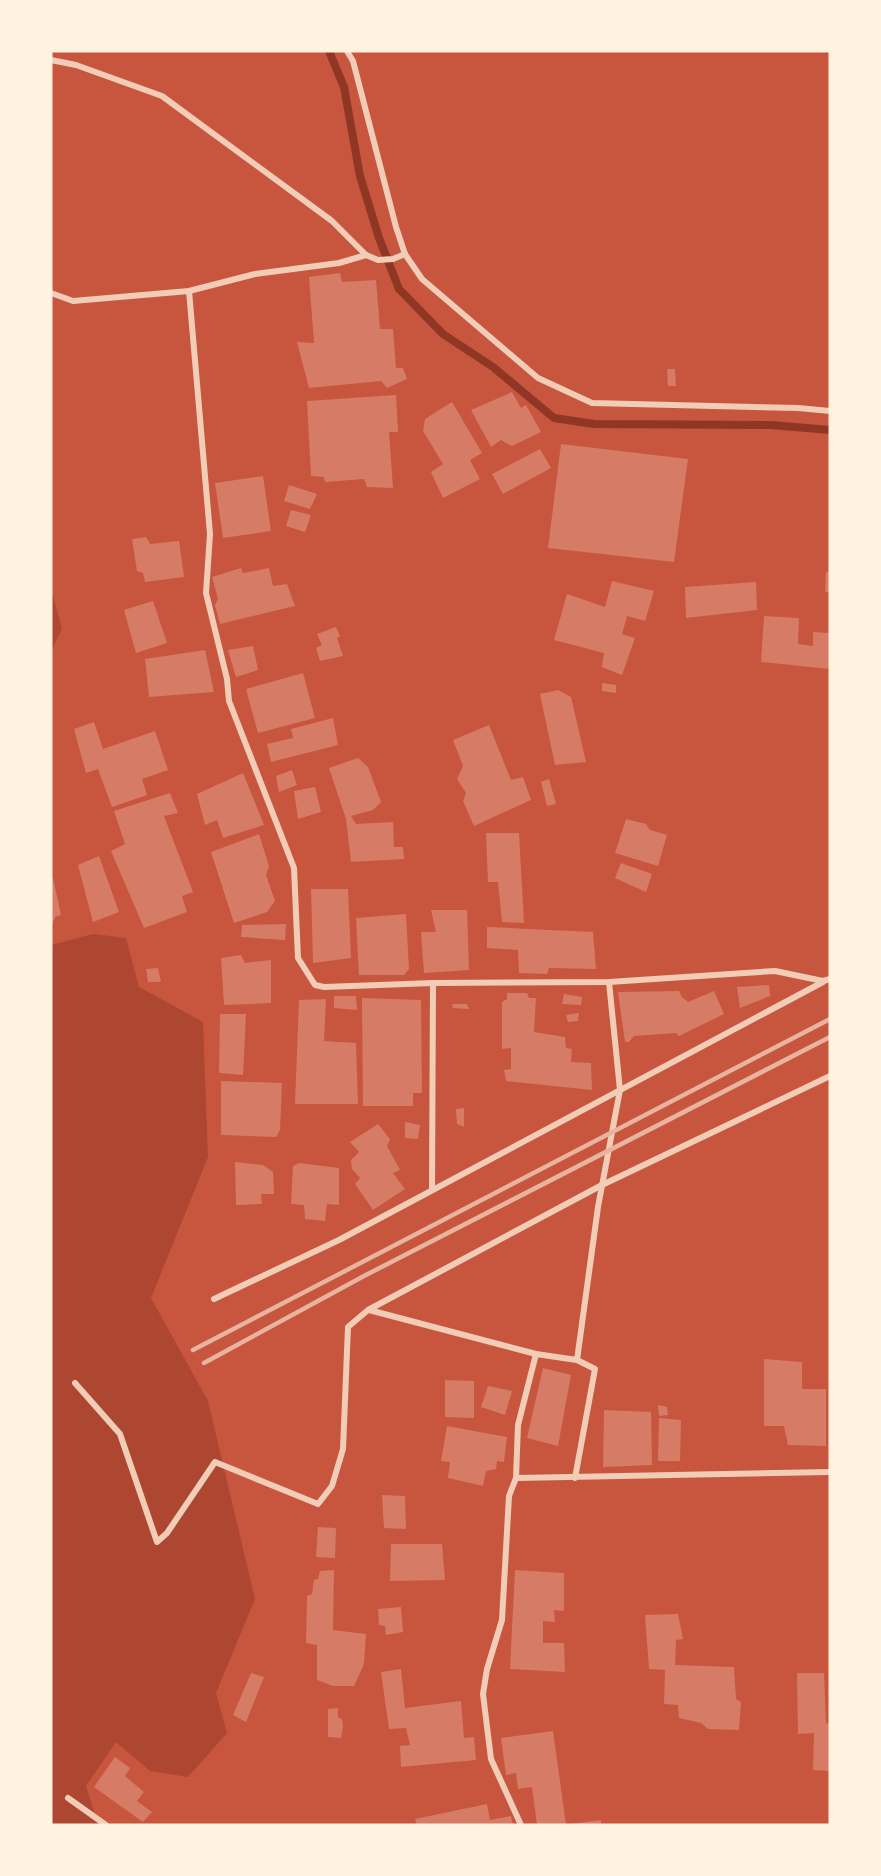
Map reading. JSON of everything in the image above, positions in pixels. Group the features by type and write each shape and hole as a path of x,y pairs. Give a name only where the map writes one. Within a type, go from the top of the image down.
{"street":[{"path":"347,51 353,61 405,254 422,279 538,378 592,403 798,408 830,411"},
{"path":"51,60 76,65 162,96 332,221 366,255 378,260 393,259 405,254"},
{"path":"51,293 73,301 189,291 255,274 339,263 366,255"},
{"path":"189,291 210,534 206,593 227,679 229,701 294,868 298,958 315,985 324,987 433,983 609,982 775,971 827,980"},
{"path":"213,1299 339,1240 827,980"},
{"path":"577,1360 602,1185 620,1090 609,982"},
{"path":"432,1190 433,983"},
{"path":"75,1383 120,1434 157,1542 167,1533 215,1462 318,1504 332,1486 343,1449 348,1327 368,1310 602,1185 830,1076"},
{"path":"368,1310 536,1354 577,1360 595,1369 575,1478"},
{"path":"521,1825 492,1759 483,1694 487,1669 502,1620 510,1496 516,1479 518,1425 536,1354"},
{"path":"516,1479 830,1472"},
{"path":"68,1798 106,1825"}],"shaded area":[{"path":"51,589 62,629 51,651"},
{"path":"93,934 126,938 139,987 203,1022 208,1157 151,1298 208,1401 255,1599 216,1693 227,1733 188,1777 150,1771 116,1742 86,1786 98,1825 51,1825 51,945"}],"building":[{"path":"340,273 342,282 376,280 380,329 393,329 396,368 403,368 407,379 387,388 381,381 309,388 297,342 314,343 309,277"},
{"path":"667,369 675,369 676,386 668,386"},
{"path":"512,392 521,408 526,405 541,432 512,446 501,440 491,447 471,410"},
{"path":"396,395 398,432 389,432 393,488 367,487 364,479 325,482 324,477 311,476 307,401"},
{"path":"452,402 482,453 470,460 480,479 443,498 431,472 443,464 423,431 425,419"},
{"path":"561,444 688,459 674,562 548,548"},
{"path":"540,449 551,468 503,494 492,474"},
{"path":"263,476 271,531 223,538 215,483"},
{"path":"289,485 317,494 310,509 284,501"},
{"path":"291,510 311,515 305,532 286,526"},
{"path":"146,537 150,544 179,541 184,577 145,582 143,573 137,571 132,539"},
{"path":"241,568 243,573 269,568 273,586 287,584 295,606 220,624 215,605 218,599 212,577"},
{"path":"830,571 830,592 825,592 826,572"},
{"path":"612,581 654,591 645,621 627,616 622,634 635,638 622,675 602,667 604,653 554,640 567,594 605,607"},
{"path":"756,582 757,610 686,618 685,587"},
{"path":"153,601 167,643 136,653 124,610"},
{"path":"764,616 799,618 798,644 813,646 813,632 830,633 830,669 761,662"},
{"path":"336,627 343,656 320,661 316,648 322,645 317,634"},
{"path":"253,646 258,670 236,677 228,650"},
{"path":"205,650 214,692 149,697 145,659"},
{"path":"303,673 315,718 258,733 246,689"},
{"path":"602,683 616,685 616,693 602,691"},
{"path":"558,690 571,697 586,762 555,765 540,694"},
{"path":"333,718 338,745 271,762 267,744 293,738 291,729"},
{"path":"94,722 103,749 155,731 168,770 142,779 147,795 112,807 98,769 86,773 74,729"},
{"path":"489,725 511,780 523,777 531,800 474,826 463,801 466,793 457,779 463,766 453,740"},
{"path":"358,758 368,767 381,802 373,810 351,816 356,824 393,822 394,847 403,847 404,859 351,862 346,819 329,768"},
{"path":"292,770 297,785 279,792 276,776"},
{"path":"243,773 264,825 223,838 217,820 205,825 197,794"},
{"path":"549,779 556,804 547,806 541,782"},
{"path":"315,787 321,812 298,819 294,791"},
{"path":"170,793 178,813 164,816 193,892 182,896 187,912 144,928 111,851 125,844 114,811"},
{"path":"626,819 646,824 650,830 667,835 658,866 615,853"},
{"path":"486,833 519,833 524,923 502,922 498,882 488,882"},
{"path":"259,834 269,866 266,875 275,901 267,912 234,923 211,852"},
{"path":"99,856 119,912 93,922 78,865"},
{"path":"621,863 652,874 646,892 615,878"},
{"path":"51,878 53,878 61,915 55,917 51,927"},
{"path":"311,889 348,889 351,958 313,963"},
{"path":"431,910 467,910 469,970 424,973 421,932 436,932"},
{"path":"406,914 409,969 404,975 359,975 356,918"},
{"path":"286,924 285,940 241,937 242,925"},
{"path":"487,927 593,932 596,969 549,968 547,974 519,973 518,950 487,948"},
{"path":"241,955 245,963 271,960 271,1003 224,1005 221,958"},
{"path":"158,968 161,982 148,982 146,969"},
{"path":"769,985 770,996 740,1008 737,987"},
{"path":"679,991 688,1002 714,991 724,1014 679,1036 676,1033 634,1036 629,1042 625,1042 618,992"},
{"path":"507,993 527,993 529,998 536,998 534,1032 565,1037 566,1048 572,1049 571,1062 591,1063 592,1090 506,1081 504,1070 511,1069 511,1048 502,1049 502,1002 507,999"},
{"path":"564,994 582,997 581,1005 562,1004"},
{"path":"334,996 356,996 357,1010 334,1008"},
{"path":"362,998 421,1000 422,1093 413,1093 413,1106 363,1106"},
{"path":"326,999 324,1041 356,1043 358,1104 295,1104 299,1000"},
{"path":"452,1004 467,1004 469,1009 453,1008"},
{"path":"579,1013 578,1021 568,1022 566,1015"},
{"path":"220,1014 246,1014 243,1075 219,1073"},
{"path":"221,1081 282,1083 280,1130 276,1137 221,1135"},
{"path":"464,1108 464,1127 457,1124 456,1109"},
{"path":"405,1122 420,1125 418,1139 405,1138"},
{"path":"378,1124 390,1139 387,1146 400,1170 393,1173 405,1189 373,1210 355,1184 360,1178 352,1169 351,1160 359,1152 350,1142"},
{"path":"235,1162 263,1165 273,1172 274,1194 261,1194 262,1204 236,1205"},
{"path":"299,1163 339,1168 339,1205 327,1204 325,1221 305,1219 304,1205 291,1204 293,1166"},
{"path":"764,1359 802,1362 802,1389 826,1389 826,1446 788,1445 784,1426 764,1426"},
{"path":"543,1368 571,1375 558,1446 527,1438"},
{"path":"445,1380 474,1381 474,1418 445,1417"},
{"path":"488,1386 512,1391 505,1415 481,1407"},
{"path":"658,1405 667,1407 668,1415 659,1416"},
{"path":"604,1410 651,1412 652,1465 603,1467"},
{"path":"659,1418 681,1420 680,1461 658,1461"},
{"path":"447,1426 507,1437 504,1462 497,1461 496,1469 486,1471 483,1486 448,1478 450,1462 441,1461"},
{"path":"382,1495 405,1496 406,1529 384,1528"},
{"path":"318,1527 336,1528 335,1558 316,1557"},
{"path":"391,1544 442,1544 445,1580 390,1581"},
{"path":"334,1570 333,1630 366,1634 364,1664 354,1686 333,1686 317,1680 317,1645 306,1643 307,1596 312,1594 314,1580 318,1579 320,1571"},
{"path":"515,1570 564,1573 564,1611 554,1610 555,1622 543,1621 543,1643 564,1643 565,1672 510,1669"},
{"path":"401,1607 403,1632 386,1635 385,1626 379,1625 378,1609"},
{"path":"678,1614 683,1639 676,1640 675,1665 734,1667 736,1699 741,1702 739,1730 708,1729 701,1723 679,1718 678,1705 664,1704 665,1670 649,1669 645,1615"},
{"path":"401,1669 405,1708 461,1701 464,1738 474,1737 476,1760 401,1767 400,1746 410,1745 406,1728 389,1729 381,1672"},
{"path":"251,1673 264,1677 246,1722 233,1715"},
{"path":"797,1673 824,1673 826,1723 830,1724 830,1771 813,1770 814,1733 798,1734"},
{"path":"338,1708 338,1717 342,1719 343,1727 341,1738 328,1737 328,1709"},
{"path":"553,1731 566,1825 537,1825 532,1787 518,1789 516,1773 506,1775 501,1738"},
{"path":"115,1757 130,1768 125,1776 144,1792 137,1801 152,1812 143,1822 94,1787"},
{"path":"487,1804 490,1820 511,1816 513,1825 417,1825 415,1819"},
{"path":"601,1820 601,1825 570,1825 570,1824"}],"waterway":[{"path":"329,51 344,87 360,176 379,238 399,289 443,334 493,367 554,418 594,424 771,425 830,430"}],"railway":[{"path":"193,1350 830,1019"},
{"path":"204,1363 364,1276 830,1037"}]}
